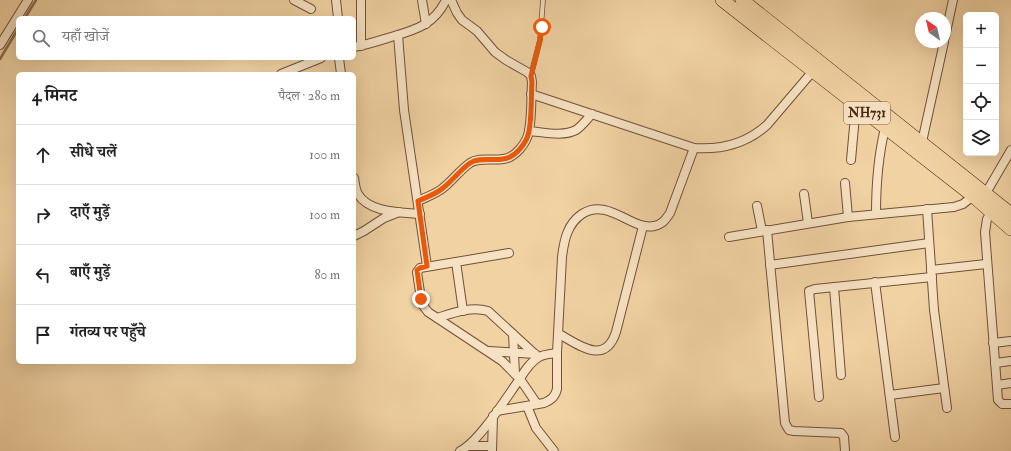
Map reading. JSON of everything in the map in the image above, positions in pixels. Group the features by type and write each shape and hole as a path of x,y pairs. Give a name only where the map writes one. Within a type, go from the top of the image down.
{"highway":[{"name":"NH731","path":"722,0 973,196 1011,214"},
{"name":"NH731","path":"742,0 986,193 994,207 1011,228"}],"street":[{"path":"18,16 28,0"},
{"path":"294,0 311,9"},
{"path":"336,0 338,16"},
{"path":"361,0 358,46 415,30 436,16 446,0"},
{"path":"422,0 426,24"},
{"path":"418,201 443,189 471,162 511,157 522,146 529,131 531,76 494,52 477,31 459,17 451,0"},
{"path":"950,12 953,0"},
{"path":"0,44 16,19"},
{"path":"398,35 404,110 427,266"},
{"path":"922,142 943,48"},
{"path":"286,72 316,60"},
{"path":"339,60 341,72"},
{"path":"531,94 694,148 707,149 736,144 759,133 813,71"},
{"path":"851,160 856,105"},
{"path":"529,131 560,133 571,132 580,127 592,114"},
{"path":"876,214 878,161 885,128"},
{"path":"495,414 549,401 557,389 557,353 562,257 564,243 570,225 583,213 590,210 600,209 609,211 643,226 650,227 658,225 670,213 694,148"},
{"path":"986,193 1011,150"},
{"path":"845,183 848,217"},
{"path":"356,188 360,196 371,205 400,212 420,214"},
{"path":"804,194 808,223"},
{"path":"729,237 848,217 959,206 967,202 973,196"},
{"path":"757,206 765,231 770,264 785,424 789,430 794,431 841,433 844,437 845,451"},
{"path":"994,207 985,227 986,264 998,400 1000,404 1011,404"},
{"path":"927,209 934,310 946,408"},
{"path":"356,235 384,218 400,212"},
{"path":"559,334 579,345 595,351 604,350 611,344 616,332 643,226"},
{"path":"770,264 929,243"},
{"path":"509,253 420,268 417,270 421,299 425,307 437,318 502,361 517,376 537,404"},
{"path":"456,262 463,311"},
{"path":"818,396 808,293 812,289 932,274 986,264"},
{"path":"876,282 895,437"},
{"path":"834,287 841,375"},
{"path":"437,318 477,309 488,311 536,356"},
{"path":"513,334 517,376"},
{"path":"993,343 1011,341"},
{"path":"489,351 536,356 557,353"},
{"path":"460,451 468,446 495,414 517,376 536,356"},
{"path":"995,363 1011,361"},
{"path":"997,385 1011,383"},
{"path":"890,395 944,388"},
{"path":"527,406 536,428 554,451"},
{"path":"468,446 492,448 495,414"}],"lane":[{"path":"531,76 540,40 543,0"}],"waterway":[{"path":"26,16 36,0"},
{"path":"0,59 16,32"}],"route":[{"path":"421,299 417,270 427,266 418,201 443,189 471,162 478,160 499,160 508,158 522,146 529,131 532,82 531,76 542,27"}]}
